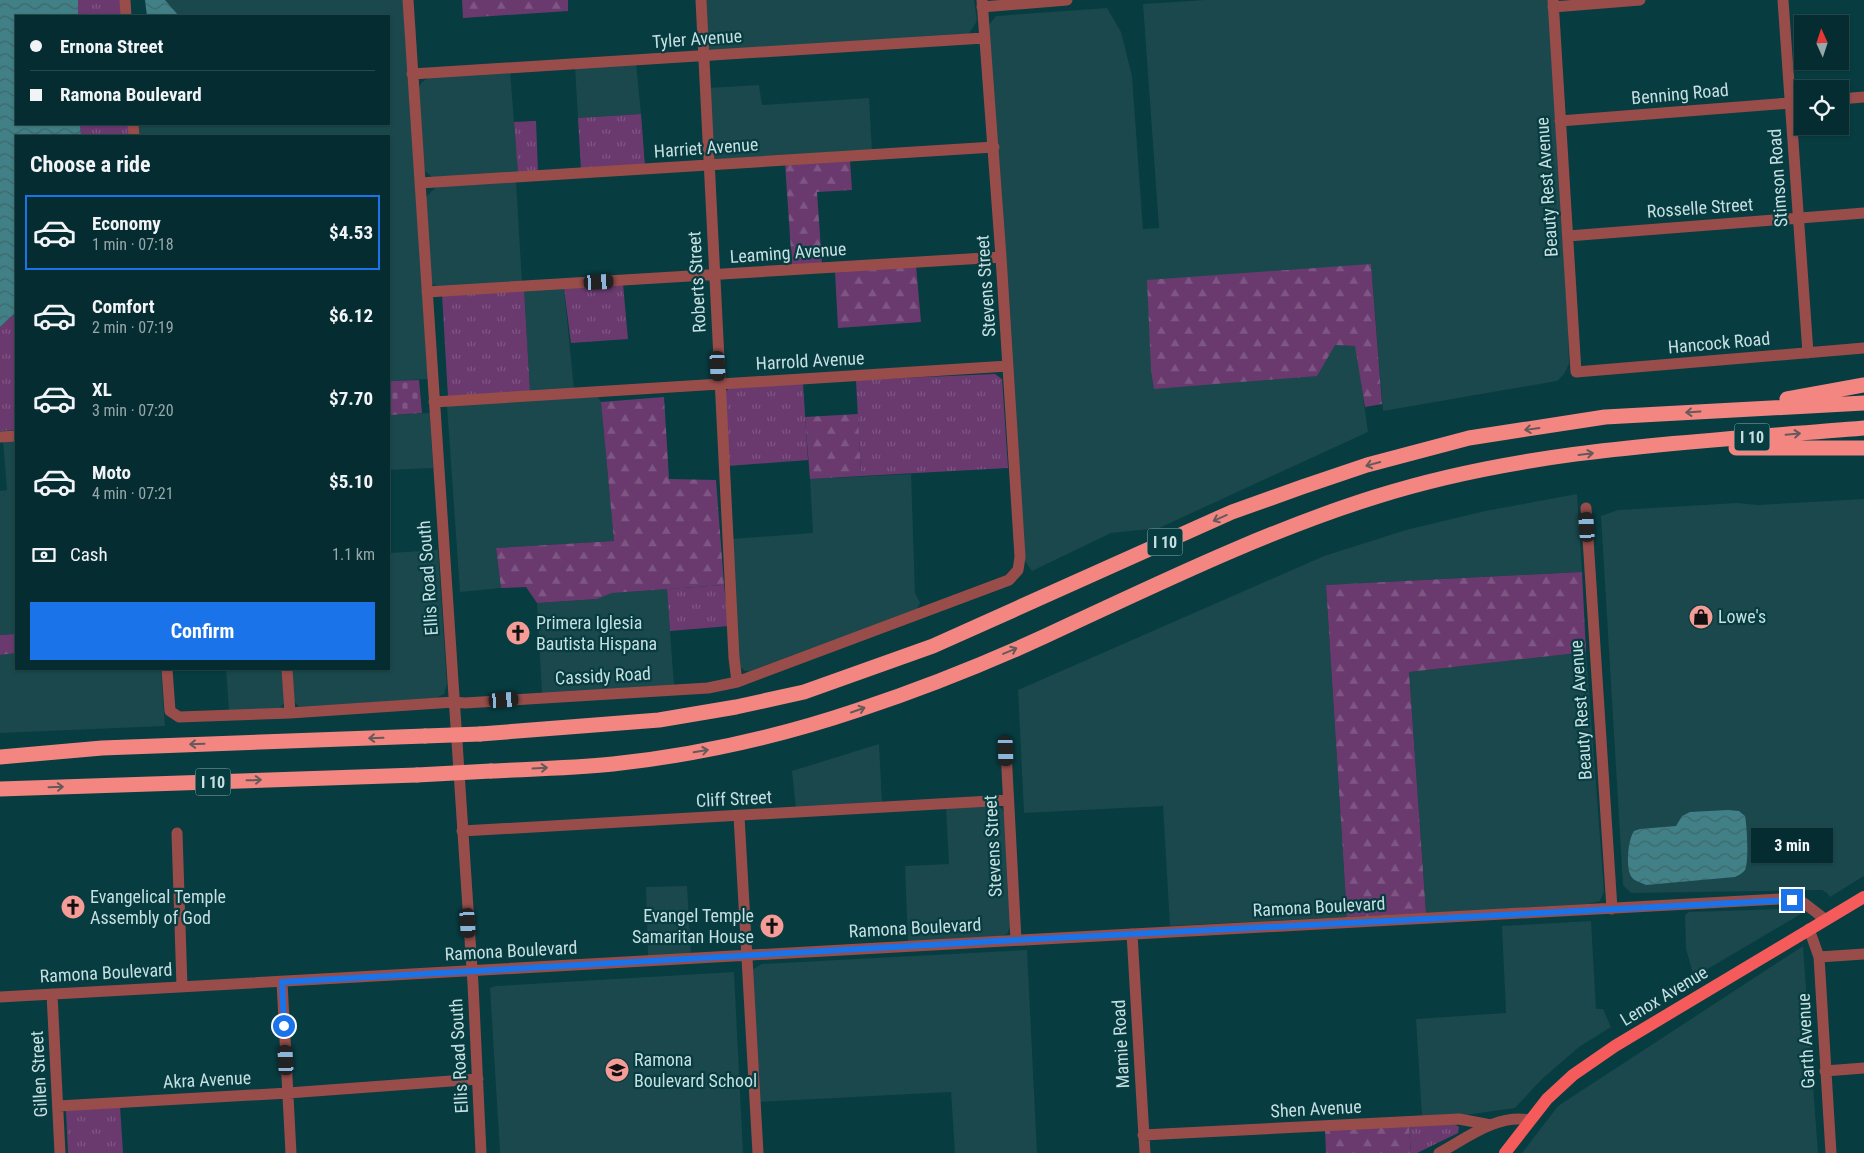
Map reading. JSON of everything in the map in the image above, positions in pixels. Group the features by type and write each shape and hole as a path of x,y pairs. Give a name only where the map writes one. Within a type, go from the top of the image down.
{"highway":[{"path":"1721,410 1864,385"},
{"name":"I 10","path":"0,757 102,748 480,734 659,720 736,707 804,692 933,646 1232,512 1367,465 1469,438 1605,417 1864,403"},
{"name":"I 10","path":"0,789 418,774 611,764 748,742 857,711 910,691 1069,626 1130,596 1258,540 1318,516 1376,496 1438,479 1503,465 1640,447 1864,428"},
{"path":"1640,447 1864,448"},
{"path":"0,746 102,748"}],"main road":[{"name":"Lenox Avenue","path":"1505,1153 1547,1099 1573,1075 1599,1056 1864,897"}],"street":[{"path":"125,0 126,15"},
{"name":"Ellis Road South","path":"408,0 482,1153"},
{"name":"Roberts Street","path":"701,0 719,384 734,658 738,682"},
{"path":"982,3 1067,0"},
{"path":"1553,3 1640,0"},
{"name":"Stimson Road","path":"1783,0 1808,353"},
{"name":"Stevens Street","path":"982,3 1002,257 1020,557 1018,570"},
{"name":"Beauty Rest Avenue","path":"1553,3 1576,372"},
{"name":"Tyler Avenue","path":"412,74 984,38"},
{"path":"1849,98 1864,97"},
{"name":"Benning Road","path":"1560,121 1794,103"},
{"name":"Harriet Avenue","path":"420,183 994,147"},
{"name":"Rosselle Street","path":"1568,236 1864,213"},
{"name":"Leaming Avenue","path":"427,292 1002,257"},
{"name":"Hancock Road","path":"1576,372 1864,348"},
{"name":"Harrold Avenue","path":"434,402 1008,366"},
{"path":"0,438 15,436"},
{"name":"Beauty Rest Avenue","path":"1586,508 1612,909"},
{"name":"Cassidy Road","path":"167,670 170,711 178,717 290,713 708,688 738,682 992,587 1009,580 1018,570"},
{"path":"287,670 290,713"},
{"name":"Stevens Street","path":"1006,751 1016,940"},
{"name":"Cliff Street","path":"462,831 1008,800"},
{"path":"739,816 758,1153"},
{"path":"177,833 182,987"},
{"name":"Ramona Boulevard","path":"0,996 1786,900 1804,903 1826,920"},
{"name":"Garth Avenue","path":"1809,930 1819,957 1831,1153"},
{"name":"Mamie Road","path":"1132,934 1144,1153"},
{"path":"1819,957 1864,954"},
{"path":"282,982 291,1153"},
{"name":"Gillen Street","path":"52,994 60,1153"},
{"path":"1825,1071 1864,1068"},
{"name":"Akra Avenue","path":"58,1106 288,1094 478,1079"},
{"path":"1439,1153 1490,1125 1517,1118 1529,1120"},
{"name":"Shen Avenue","path":"1143,1135 1459,1119 1490,1125"}],"shaded area":[{"path":"165,0 403,0 428,379 390,381 390,135 139,135 138,125 390,125 390,15 178,15"},
{"path":"704,0 974,0 977,21 968,35 714,51 709,49 706,43"},
{"path":"1205,0 1548,0 1569,364 1564,374 1557,381 1383,411 1371,264 1335,345 1356,346 1368,432 1159,528 1111,533 1032,571 1025,561 988,26 996,16 1107,8 1121,32 1132,76 1143,229 1159,228 1143,4"},
{"path":"636,63 641,114 578,118 575,67"},
{"path":"510,71 518,173 433,178 425,171 423,154 419,87 422,82 432,76"},
{"path":"759,85 762,105 869,98 872,151 715,160 708,88"},
{"path":"516,181 522,282 438,287 431,283 425,198 437,186"},
{"path":"564,288 574,389 530,392 524,289"},
{"path":"597,395 601,402 614,541 496,548 501,588 460,592 447,406"},
{"path":"430,413 433,468 390,470 390,415"},
{"path":"3,441 15,441 15,634 0,635 0,491 7,490"},
{"path":"911,474 915,593 920,603 917,609 750,671 745,671 739,666 731,539 813,533 810,479"},
{"path":"1577,494 1582,572 1326,585 1347,917 1170,926 1163,806 1024,813 1018,690 1324,556 1406,530 1485,511"},
{"path":"1864,499 1864,876 1830,897 1822,890 1631,893 1623,885 1601,516 1618,510 1737,503 1758,505"},
{"path":"438,550 447,684 444,694 436,698 299,707 293,700 291,670 390,670 390,553"},
{"path":"667,589 674,686 542,694 537,603 597,599 612,593"},
{"path":"1586,652 1604,891 1600,901 1588,904 1426,913 1409,672"},
{"path":"15,653 15,670 161,670 165,726 0,733 0,655"},
{"path":"226,670 284,670 286,701 280,708 229,711"},
{"path":"879,744 882,803 796,809 792,771"},
{"path":"996,806 1002,809 1005,815 1011,925 1007,934 999,937 908,942 905,866 949,864 946,808"},
{"path":"687,886 691,954 648,956 646,887"},
{"path":"1781,909 1801,914 1694,977 1686,949 1685,915 1689,912"},
{"path":"1591,921 1596,1009 1603,1009 1611,1027 1579,1047 1542,1079 1515,1108 1465,1115 1422,1117 1416,1019 1506,1013 1502,926"},
{"path":"1803,946 1818,1153 1522,1153 1558,1106"},
{"path":"1027,950 1037,1153 955,1153 951,1092 759,1102 752,970 762,964"},
{"name":"Ramona Boulevard School","path":"734,972 743,1153 500,1153 490,988 496,986"}],"green space":[{"path":"78,0 120,0 121,15 78,15"},
{"path":"462,0 568,0 568,11 463,18"},
{"path":"641,114 645,166 581,170 578,118"},
{"path":"536,121 538,172 518,173 514,122"},
{"path":"80,125 128,125 129,135 81,135"},
{"path":"850,160 852,190 817,192 822,264 792,266 785,163"},
{"path":"1371,264 1382,404 1365,407 1355,346 1335,345 1317,376 1154,389 1151,370 1147,280"},
{"path":"916,266 921,322 838,328 835,271"},
{"path":"623,284 628,339 571,343 564,288"},
{"path":"524,289 530,392 448,397 442,294"},
{"path":"15,313 15,430 0,431 0,327"},
{"path":"995,374 1002,379 1008,468 861,476 856,380"},
{"path":"419,380 422,413 390,415 390,381"},
{"path":"803,384 808,460 728,466 722,394 731,387"},
{"path":"664,397 669,479 716,480 724,585 612,593 597,599 537,603 526,587 501,588 496,548 614,541 601,402"},
{"path":"858,414 861,476 810,479 805,417"},
{"path":"1582,572 1586,652 1409,672 1426,913 1347,917 1326,585"},
{"path":"724,585 729,626 670,631 667,589"},
{"path":"15,634 15,653 0,655 0,635"},
{"path":"120,1106 123,1153 68,1153 66,1111 69,1109"},
{"path":"1454,1124 1459,1127 1458,1133 1417,1153 1411,1153 1409,1126"},
{"path":"1409,1126 1411,1153 1326,1153 1325,1129"}],"water":[{"path":"0,0 78,0 78,15 15,15 15,125 80,125 81,135 15,135 15,313 0,327"},
{"path":"145,0 165,0 178,15 147,15"},
{"path":"1739,811 1745,816 1747,859 1745,870 1741,874 1735,877 1646,885 1634,880 1631,876 1628,865 1628,852 1634,831 1676,826 1682,816 1690,812"}],"place":[{"name":"Lowe's","path":"1701,617"},
{"name":"Primera Iglesia Bautista Hispana","path":"518,633"},
{"name":"Evangelical Temple Assembly of God","path":"73,907"},
{"name":"Evangel Temple Samaritan House","path":"772,926"},
{"name":"Ramona Boulevard School","path":"617,1070"}],"route":[{"path":"284,1026 282,982 998,941 1781,899 1792,900"}]}
